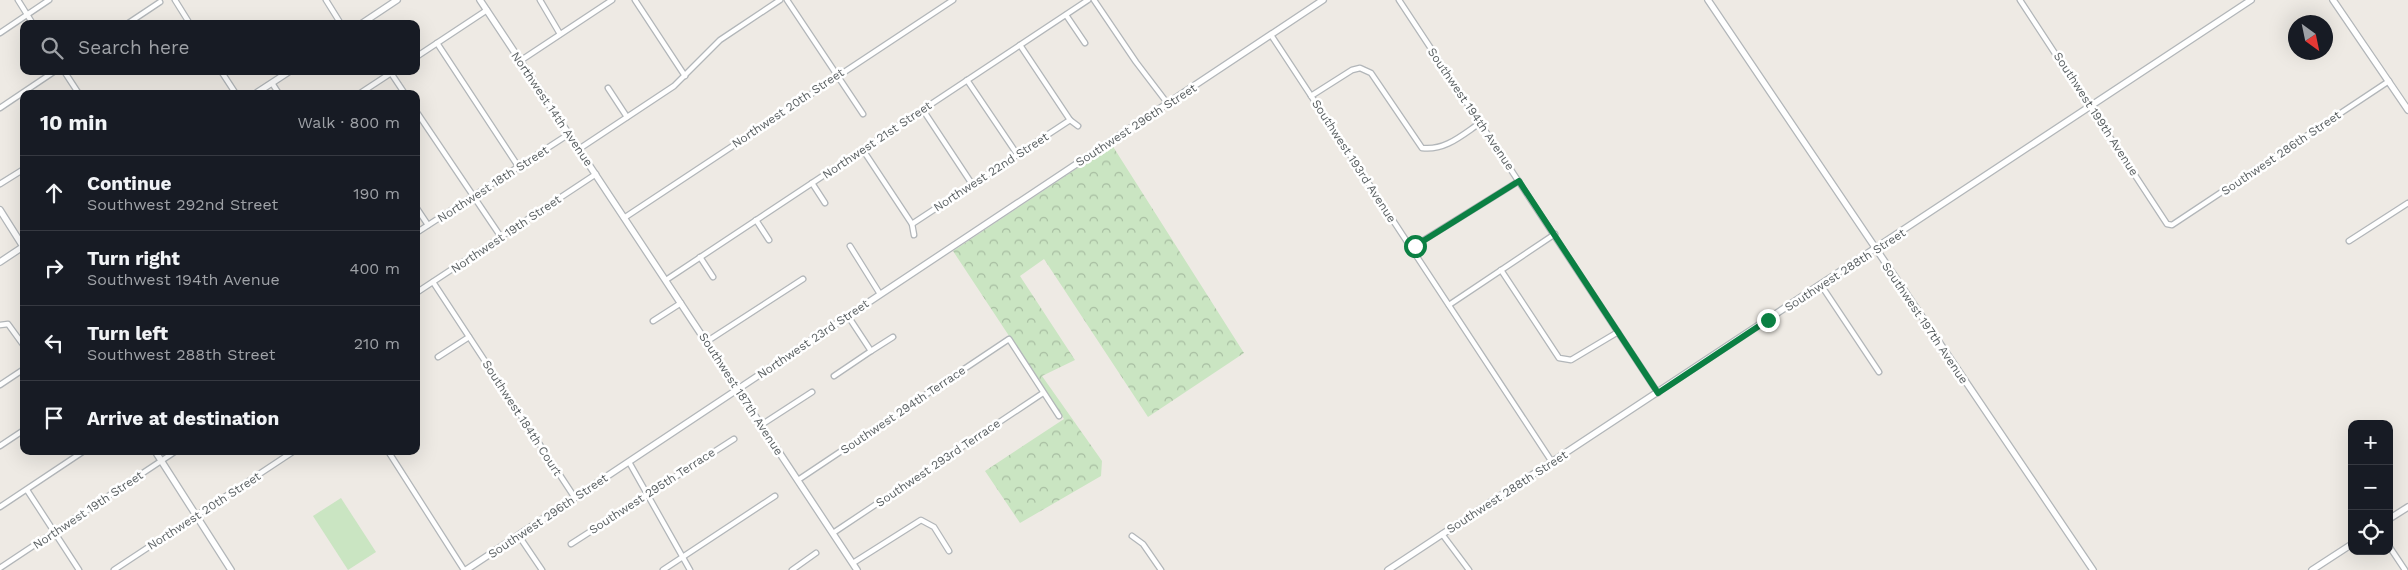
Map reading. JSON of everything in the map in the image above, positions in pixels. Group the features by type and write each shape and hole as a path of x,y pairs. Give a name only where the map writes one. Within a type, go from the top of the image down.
{"street":[{"path":"18,0 31,20"},
{"path":"0,33 49,0"},
{"path":"175,0 188,20"},
{"path":"326,0 338,20"},
{"path":"367,20 397,0"},
{"name":"Northwest 14th Avenue","path":"480,0 624,218"},
{"path":"540,0 560,34"},
{"path":"520,61 612,0"},
{"path":"635,0 685,76"},
{"path":"579,149 674,86 720,40 780,0"},
{"path":"787,0 863,114"},
{"name":"Northwest 20th Street","path":"624,218 953,0"},
{"name":"Northwest 21st Street","path":"666,280 1088,0"},
{"path":"1094,0 1136,62 1168,104"},
{"name":"Southwest 296th Street","path":"948,249 1323,0"},
{"name":"Southwest 194th Avenue","path":"1399,0 1658,393"},
{"name":"Southwest 197th Avenue","path":"1708,0 2093,570"},
{"name":"Southwest 199th Avenue","path":"2020,0 2167,224 2172,225"},
{"name":"Southwest 288th Street","path":"1388,570 1876,250 2251,0"},
{"path":"2334,0 2408,110"},
{"path":"133,20 160,2"},
{"path":"420,54 487,10"},
{"path":"1066,15 1085,43"},
{"name":"Southwest 193rd Avenue","path":"1271,35 1552,462"},
{"path":"437,43 518,166"},
{"path":"1020,45 1070,120 1078,126"},
{"path":"1312,96 1352,70 1360,68 1371,73 1422,148 1433,150 1445,146 1480,122"},
{"path":"27,90 49,75"},
{"path":"67,75 76,90"},
{"path":"224,75 234,90"},
{"path":"261,90 284,75"},
{"path":"365,90 388,75"},
{"path":"394,75 403,90"},
{"path":"968,80 1017,154"},
{"name":"Southwest 286th Street","path":"2172,225 2389,82"},
{"path":"272,83 276,90"},
{"path":"608,88 627,117"},
{"path":"0,108 20,95"},
{"path":"923,110 972,184"},
{"path":"420,117 501,237"},
{"name":"Northwest 22nd Street","path":"912,224 1070,120"},
{"name":"Northwest 18th Street","path":"420,230 569,134"},
{"path":"862,150 912,224 914,235"},
{"path":"0,184 20,171"},
{"name":"Northwest 19th Street","path":"420,290 596,174"},
{"path":"1411,248 1519,181"},
{"path":"812,183 825,204"},
{"path":"2349,241 2408,203"},
{"path":"0,210 20,241"},
{"path":"420,214 428,225"},
{"name":"Southwest 187th Avenue","path":"624,218 857,570"},
{"path":"756,220 769,240"},
{"path":"1449,305 1555,234"},
{"path":"850,246 880,294"},
{"name":"Northwest 23rd Street","path":"629,462 948,249"},
{"path":"0,262 20,250"},
{"path":"700,258 713,277"},
{"path":"1501,270 1560,358 1571,360 1618,332"},
{"path":"706,342 803,280"},
{"name":"Southwest 184th Court","path":"433,282 575,498"},
{"path":"1822,285 1879,372"},
{"path":"653,321 681,303"},
{"path":"848,316 871,351"},
{"path":"0,324 8,324 20,340"},
{"path":"438,357 469,337"},
{"path":"834,376 893,337"},
{"name":"Southwest 294th Terrace","path":"798,480 1009,339 1044,393"},
{"path":"0,385 20,372"},
{"path":"761,425 812,392"},
{"path":"1044,393 1059,416"},
{"name":"Southwest 293rd Terrace","path":"833,533 1044,393"},
{"path":"0,446 20,433"},
{"name":"Southwest 295th Terrace","path":"571,544 647,493 734,439"},
{"path":"0,507 78,455"},
{"path":"157,455 231,570"},
{"name":"Northwest 19th Street","path":"0,568 170,455"},
{"name":"Northwest 20th Street","path":"114,570 288,455"},
{"path":"391,455 465,570"},
{"path":"629,462 690,570"},
{"name":"Southwest 296th Street","path":"465,570 629,462"},
{"path":"27,490 79,570"},
{"path":"663,570 775,496"},
{"path":"2393,516 2408,506"},
{"path":"853,563 916,521 924,520 931,524 949,551"},
{"path":"1442,534 1469,570"},
{"path":"519,536 542,570"},
{"path":"1132,536 1143,544 1161,570"},
{"path":"2312,570 2348,547"},
{"path":"2393,552 2405,570"},
{"path":"792,570 816,553"}],"green space":[{"path":"1112,145 1244,353 1148,417 1044,259 1020,276 1075,360 1042,376 1102,461 1101,476 1020,523 985,471 1064,419 953,251"},
{"path":"341,498 376,552 348,570 313,516"}],"route":[{"path":"1415,246 1519,181 1658,393 1768,320"}]}
